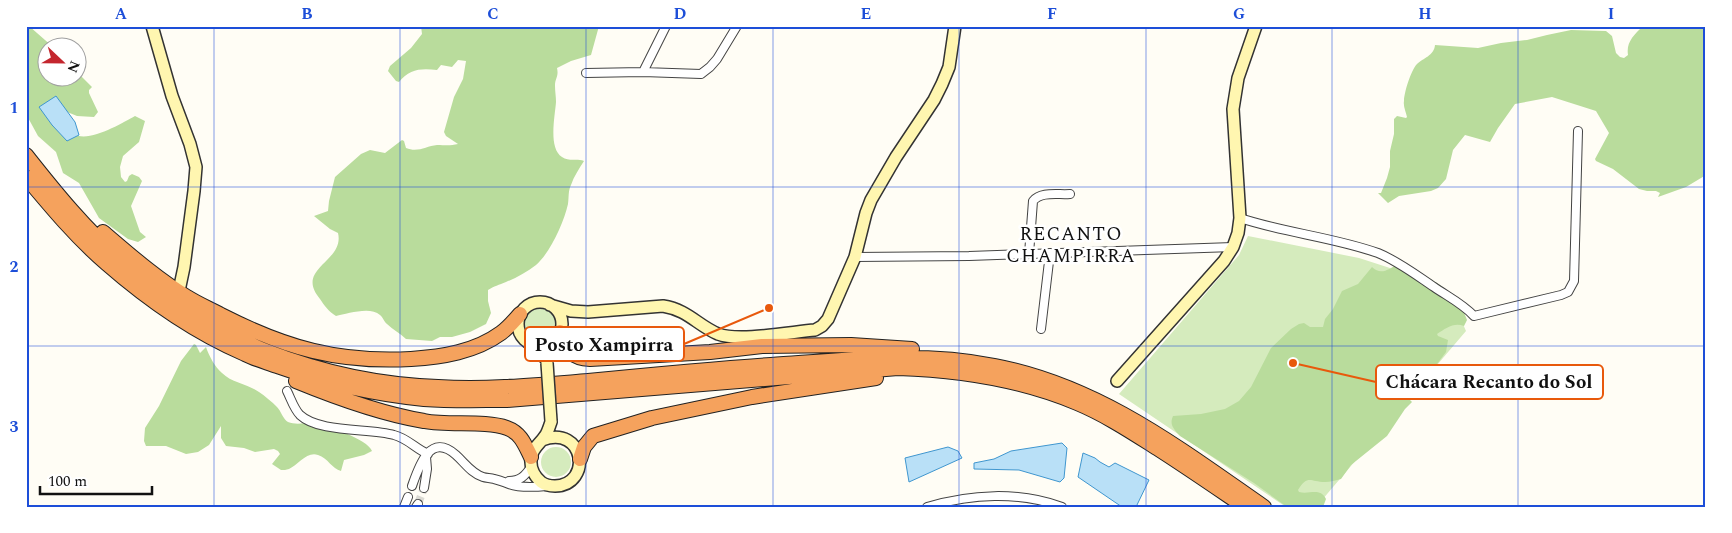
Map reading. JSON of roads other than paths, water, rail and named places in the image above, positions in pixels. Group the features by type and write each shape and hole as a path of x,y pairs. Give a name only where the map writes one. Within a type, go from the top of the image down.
{"highway":[{"path":"26,155 52,189 90,232 123,263 148,282 237,338 294,361 363,379 403,385 515,387 760,366 900,357 965,367 1050,392 1085,407 1133,433 1246,507"},
{"path":"26,177 82,240 136,288 198,329 275,372 302,384 361,405 431,422 485,425 509,429 523,439 531,462"},
{"path":"52,189 63,196 94,225 136,259 189,299 287,345 336,356 372,359 395,360 440,356 463,351 490,340 503,332 520,314"},
{"path":"559,332 572,354 578,358 590,359 700,352 762,346 822,345 914,349 945,354 965,367"},
{"path":"244,354 341,386 390,394 457,400 507,400 575,396 898,368 934,369 993,365 1033,374 1060,383 1113,408 1148,428 1264,507"},
{"path":"580,459 588,441 593,436 652,418 841,383 883,377 938,376 965,367"}],"street":[{"path":"152,26 172,96 190,144 196,167 184,267 180,286 176,290"},
{"path":"643,72 666,26"},
{"path":"586,72 701,74 717,59 738,26"},
{"path":"547,361 519,332 520,314 525,307 533,303 542,302 571,311 588,312 663,306 676,308 717,333 727,336 743,337 815,330 822,326 828,319 855,257 871,200 896,157 934,100 942,84 949,67 955,26"},
{"path":"1117,381 1224,261 1238,233 1240,218 1233,109 1238,78 1256,26"},
{"path":"1240,218 1281,230 1347,244 1379,254 1394,261 1445,294 1470,311 1474,316 1561,295 1568,292 1574,280 1578,131"},
{"path":"1029,254 1033,201 1036,197 1042,195 1070,194"},
{"path":"855,257 1029,254 1232,247"},
{"path":"1041,329 1050,253"},
{"path":"184,267 189,299"},
{"path":"502,481 519,480 523,477 531,462 534,447 542,440 551,422 547,361 559,332 560,317 550,305"},
{"path":"531,344 547,345 559,332 588,312"},
{"path":"287,391 297,412 307,420 339,428 395,435 404,438 427,456"},
{"path":"551,422 562,437"},
{"path":"412,486 418,468 431,449 436,447 442,447 454,454 471,470 483,477 502,481 510,485 560,486 569,482 579,468 580,459 577,450 571,442 562,437 552,436 542,440"},
{"path":"424,488 427,456"},
{"path":"531,462 535,476 542,483 551,486"},
{"path":"927,507 950,500 996,496 1040,500 1062,507"},
{"path":"404,507 408,497"}],"water":[{"path":"56,96 75,122 79,135 67,141 39,107"},
{"path":"1062,443 1067,448 1064,478 1060,482 1019,470 974,469 974,463 994,459 1011,451"},
{"path":"948,447 958,451 962,458 909,482 905,458"},
{"path":"1083,453 1109,467 1115,463 1149,480 1136,507 1122,507 1078,477"}],"tunnel":[{"path":"418,504 424,488"}],"place":[{"name":"Posto Xampirra","path":"769,308"},
{"name":"Chácara Recanto do Sol","path":"1293,363"}],"district":[{"name":"RECANTO CHAMPIRRA","path":"1071,244"}]}
